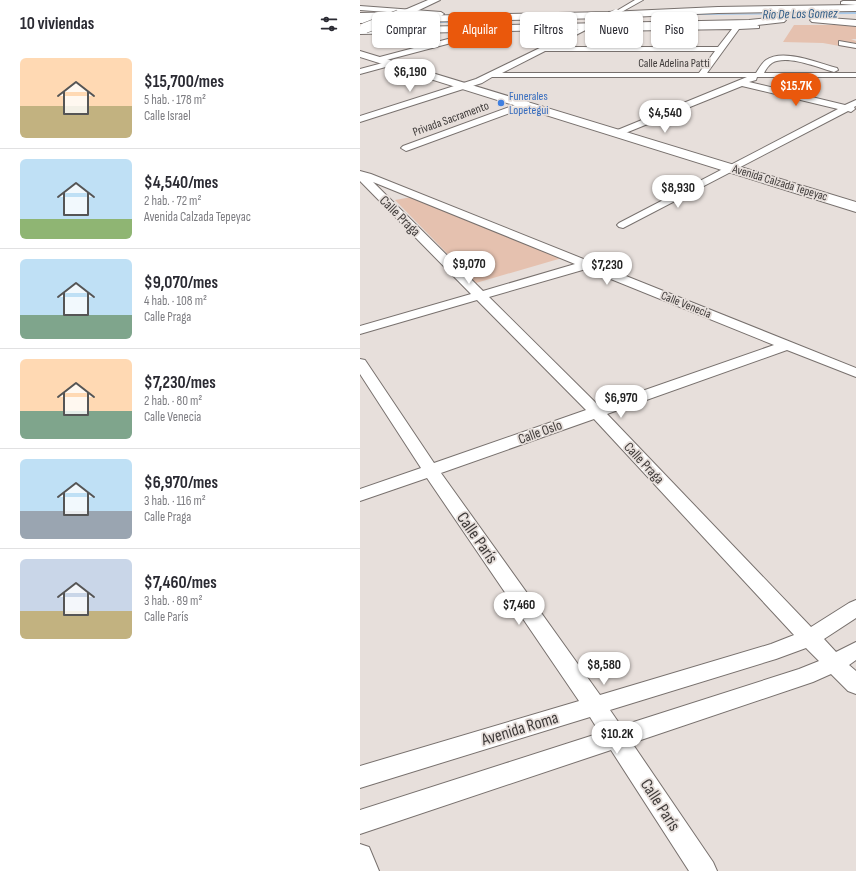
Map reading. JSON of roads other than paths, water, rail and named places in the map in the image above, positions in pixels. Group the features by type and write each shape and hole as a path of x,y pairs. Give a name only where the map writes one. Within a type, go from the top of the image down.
{"street":[{"path":"362,23 387,8 436,0"},
{"path":"618,12 640,0"},
{"path":"407,12 420,2"},
{"path":"420,2 426,10 441,14"},
{"path":"843,3 856,3"},
{"path":"360,8 387,8 441,14 520,13"},
{"path":"618,12 856,8"},
{"path":"440,18 608,15 718,10"},
{"path":"440,17 520,15"},
{"path":"643,22 785,20 749,23 643,24"},
{"path":"812,20 856,22"},
{"path":"362,23 372,21"},
{"path":"362,23 372,21"},
{"path":"362,23 372,21"},
{"path":"362,23 585,22"},
{"path":"362,23 585,24"},
{"path":"701,75 737,27"},
{"path":"643,28 757,27"},
{"path":"360,120 467,86 585,28"},
{"path":"379,60 448,41"},
{"path":"842,43 856,46"},
{"path":"543,49 720,49"},
{"name":"Avenida Calzada Tepeyac","path":"360,54 856,207"},
{"path":"618,133 758,75 767,63 775,59 794,59 855,75"},
{"path":"360,72 390,63"},
{"name":"Calle Adelina Patti","path":"491,75 855,75"},
{"path":"741,83 856,111"},
{"path":"623,225 856,103"},
{"name":"Privada Sacramento","path":"406,148 526,104"},
{"name":"Calle Venecia","path":"362,176 856,373"},
{"name":"Calle Praga","path":"362,176 596,412 809,638 856,685"},
{"path":"360,330 586,265"},
{"name":"Calle Oslo","path":"360,495 788,345"},
{"name":"Calle París","path":"360,363 431,471 595,706 704,871"},
{"name":"Avenida Roma","path":"360,777 776,651 809,638 856,608"},
{"path":"360,822 615,737 805,676 835,663 856,650"},
{"path":"360,856 366,871"}],"waterway":[{"name":"Rio De Los Gomez","path":"698,14 856,13"},
{"name":"Rio De Los Gomez","path":"440,22 448,22"}],"place":[{"name":"Funerales Lopetegui","path":"501,103"}]}
